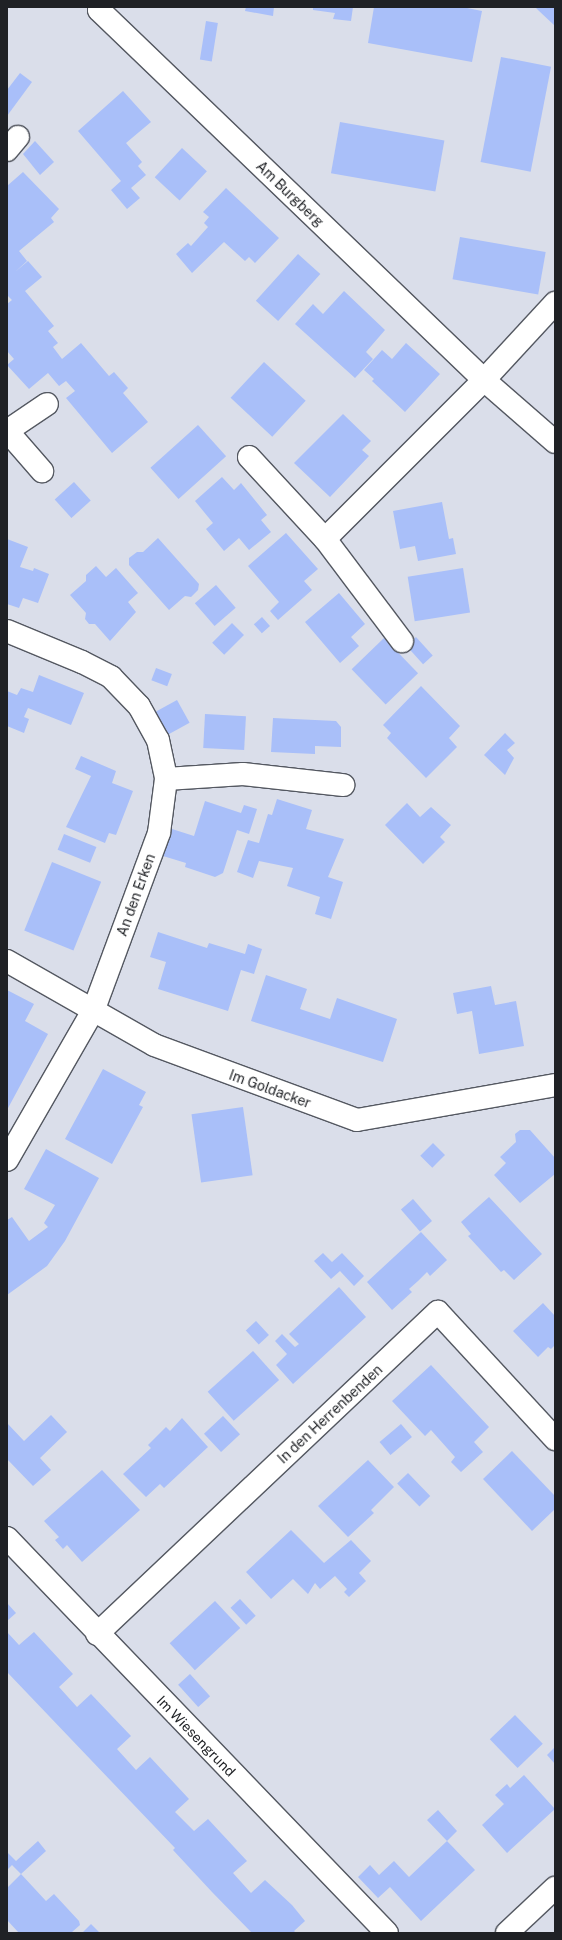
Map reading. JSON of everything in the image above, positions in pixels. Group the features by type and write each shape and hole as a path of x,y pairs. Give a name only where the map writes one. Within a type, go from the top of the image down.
{"street":[{"name":"Am Burgberg","path":"100,7 100,10 484,380 555,442"},
{"path":"325,539 484,380 555,303"},
{"path":"42,471 7,431 47,404"},
{"path":"249,457 325,539 402,641"},
{"name":"An den Erken","path":"7,631 82,662 111,677 139,706 158,740 166,779 158,833 94,1009 7,1160"},
{"path":"166,779 243,774 343,785"},
{"name":"Im Goldacker","path":"7,961 94,1009 154,1045 357,1120 555,1085"},
{"name":"In den Herrenbenden","path":"97,1634 438,1312 555,1439"},
{"name":"Im Wiesengrund","path":"7,1538 97,1634 387,1933"},
{"path":"507,1933 555,1888"}],"building":[{"path":"246,7 274,7 273,16 245,11"},
{"path":"313,7 353,7 351,21 333,19 335,13 313,10"},
{"path":"374,7 462,7 482,11 472,62 368,43"},
{"path":"535,7 555,7 555,26 538,10"},
{"path":"206,21 218,23 212,61 200,60"},
{"path":"501,57 551,67 531,172 481,162"},
{"path":"20,73 32,82 7,116 7,90"},
{"path":"123,91 151,122 126,143 142,162 138,166 146,175 131,188 140,198 127,209 111,190 121,181 78,131"},
{"path":"340,122 444,140 435,192 331,173"},
{"path":"35,141 54,162 40,175 23,154"},
{"path":"182,148 207,171 180,200 155,177"},
{"path":"23,172 59,209 51,218 54,222 19,251 27,261 15,272 28,261 42,277 25,291 54,326 48,331 58,343 53,347 62,359 81,343 109,376 114,372 128,388 123,393 148,422 112,453 66,398 75,391 66,381 59,386 48,373 29,389 7,365 14,359 7,351 7,304 12,300 7,295 7,186"},
{"path":"226,188 279,238 255,263 249,257 245,261 224,242 192,273 176,254 188,243 191,246 208,227 204,223 209,217 203,212"},
{"path":"460,237 546,252 538,294 453,279"},
{"path":"298,254 320,274 278,321 256,301"},
{"path":"344,291 385,330 366,352 373,359 355,378 295,324 313,304 323,314"},
{"path":"406,343 440,374 405,412 372,381 374,379 364,370 382,350 392,359"},
{"path":"264,362 306,401 272,437 231,398"},
{"path":"343,414 371,441 362,450 369,456 330,497 294,463"},
{"path":"198,425 226,456 179,499 150,468"},
{"path":"222,477 234,490 241,483 267,515 261,520 271,532 249,550 239,538 224,551 206,529 213,523 195,501"},
{"path":"74,482 91,501 71,518 55,499"},
{"path":"442,502 449,539 453,538 456,554 418,561 415,546 400,549 393,511"},
{"path":"286,533 318,569 304,581 312,590 278,620 270,611 279,602 248,566"},
{"path":"158,538 199,584 198,590 191,597 185,596 169,610 129,565 129,558 137,552 143,552"},
{"path":"7,539 28,547 20,567 33,571 34,568 49,574 38,603 23,598 19,608 7,604"},
{"path":"96,566 106,577 116,568 138,593 128,602 136,612 110,641 95,624 89,624 85,619 86,613 70,595 86,581 86,575"},
{"path":"463,568 470,612 415,621 408,577"},
{"path":"216,585 236,608 215,626 195,603"},
{"path":"339,593 365,624 351,637 359,646 340,663 305,622"},
{"path":"262,617 270,626 262,633 254,624"},
{"path":"232,623 244,635 224,655 212,643"},
{"path":"416,637 433,656 423,664 406,646"},
{"path":"384,638 418,673 386,705 352,669"},
{"path":"156,668 172,674 167,686 151,680"},
{"path":"39,675 84,693 71,725 28,708 24,717 29,719 24,733 7,726 7,691 17,695 21,688 33,692"},
{"path":"421,686 460,726 449,738 457,747 426,778 387,738 391,733 383,725"},
{"path":"177,700 190,723 167,735 154,713"},
{"path":"205,714 246,716 244,750 203,748"},
{"path":"273,718 336,721 341,727 341,747 315,746 315,754 271,752"},
{"path":"505,733 515,743 507,750 514,758 505,775 484,755"},
{"path":"81,756 116,771 112,783 133,791 116,835 109,833 105,843 66,827 91,776 75,769"},
{"path":"277,799 312,810 306,829 344,839 328,877 343,882 331,919 315,914 320,897 287,886 293,868 259,861 253,878 237,872 248,840 259,843 268,814 272,815"},
{"path":"205,801 241,813 244,805 257,809 249,834 237,830 223,873 215,877 185,867 186,863 163,856 172,829 194,836"},
{"path":"407,803 420,817 431,807 451,825 440,837 445,842 423,864 385,825"},
{"path":"64,834 96,847 90,863 58,850"},
{"path":"52,862 101,882 73,950 24,931"},
{"path":"158,932 207,948 209,943 245,954 248,944 262,949 254,974 241,970 228,1011 158,989 166,962 150,957"},
{"path":"266,975 307,989 300,1009 330,1019 337,998 397,1019 383,1062 251,1021"},
{"path":"491,986 495,1005 516,1001 524,1046 479,1054 472,1011 457,1014 453,993"},
{"path":"7,990 34,1004 25,1021 48,1034 7,1110"},
{"path":"103,1069 146,1092 139,1105 143,1107 112,1164 65,1139"},
{"path":"243,1107 253,1175 201,1183 192,1114"},
{"path":"520,1130 530,1130 555,1158 555,1174 520,1203 494,1175 506,1163 500,1157 516,1142 515,1134"},
{"path":"433,1143 445,1155 432,1168 420,1156"},
{"path":"46,1149 99,1178 65,1241 47,1266 7,1295 7,1220 12,1217 29,1241 48,1227 44,1223 55,1205 24,1189"},
{"path":"489,1197 542,1254 514,1280 504,1270 501,1272 468,1236 471,1234 461,1222"},
{"path":"413,1199 432,1221 420,1231 401,1209"},
{"path":"421,1232 447,1260 430,1276 427,1272 409,1289 412,1292 392,1310 367,1282"},
{"path":"323,1253 332,1262 342,1253 364,1276 354,1286 340,1271 331,1279 314,1261"},
{"path":"339,1287 366,1317 293,1384 276,1365 287,1354 275,1341 282,1334 295,1347 299,1344 289,1334"},
{"path":"543,1303 555,1316 555,1345 551,1349 548,1347 538,1357 513,1331"},
{"path":"256,1321 269,1335 259,1344 246,1331"},
{"path":"253,1351 279,1380 234,1421 208,1392"},
{"path":"431,1365 489,1427 474,1442 483,1452 461,1472 451,1462 455,1457 431,1430 425,1436 392,1401"},
{"path":"51,1415 67,1432 40,1458 51,1470 33,1486 7,1459 7,1423 24,1441"},
{"path":"223,1416 240,1434 221,1452 204,1434"},
{"path":"182,1418 208,1447 164,1488 160,1484 146,1497 123,1474 151,1448 148,1445 166,1427 170,1431"},
{"path":"401,1424 412,1437 390,1455 380,1442"},
{"path":"512,1451 555,1496 555,1509 532,1531 483,1479"},
{"path":"368,1460 394,1487 371,1510 374,1513 348,1537 318,1506"},
{"path":"102,1470 140,1510 82,1562 67,1545 63,1549 55,1540 59,1537 44,1521"},
{"path":"408,1473 430,1496 419,1506 397,1483"},
{"path":"291,1530 324,1563 351,1540 371,1561 359,1573 366,1581 349,1597 344,1592 347,1589 335,1576 320,1589 315,1583 308,1594 293,1579 271,1599 246,1572"},
{"path":"240,1599 256,1616 246,1625 230,1608"},
{"path":"215,1601 240,1628 195,1670 170,1643"},
{"path":"7,1603 16,1613 7,1621"},
{"path":"7,1632 19,1645 34,1632 73,1674 59,1687 77,1707 91,1694 131,1736 117,1749 136,1770 150,1757 189,1799 175,1812 194,1831 208,1819 247,1861 233,1873 251,1893 265,1880 292,1905 305,1921 294,1931 296,1933 252,1933 212,1892 173,1850 175,1848 7,1672"},
{"path":"190,1674 210,1696 198,1707 178,1685"},
{"path":"515,1715 543,1744 518,1768 490,1739"},
{"path":"555,1747 555,1764 547,1755"},
{"path":"524,1775 555,1809 507,1853 482,1825 504,1804 495,1795 507,1784 510,1788"},
{"path":"438,1810 457,1831 447,1841 427,1820"},
{"path":"38,1841 46,1851 21,1874 12,1865 7,1870 7,1852 16,1861"},
{"path":"447,1841 475,1870 421,1921 390,1887 378,1898 358,1877 370,1865 379,1875 394,1861 409,1877"},
{"path":"21,1874 46,1901 54,1894 79,1921 80,1925 72,1932 66,1933 19,1933 7,1920 7,1888"},
{"path":"91,1924 100,1933 82,1933"}]}
